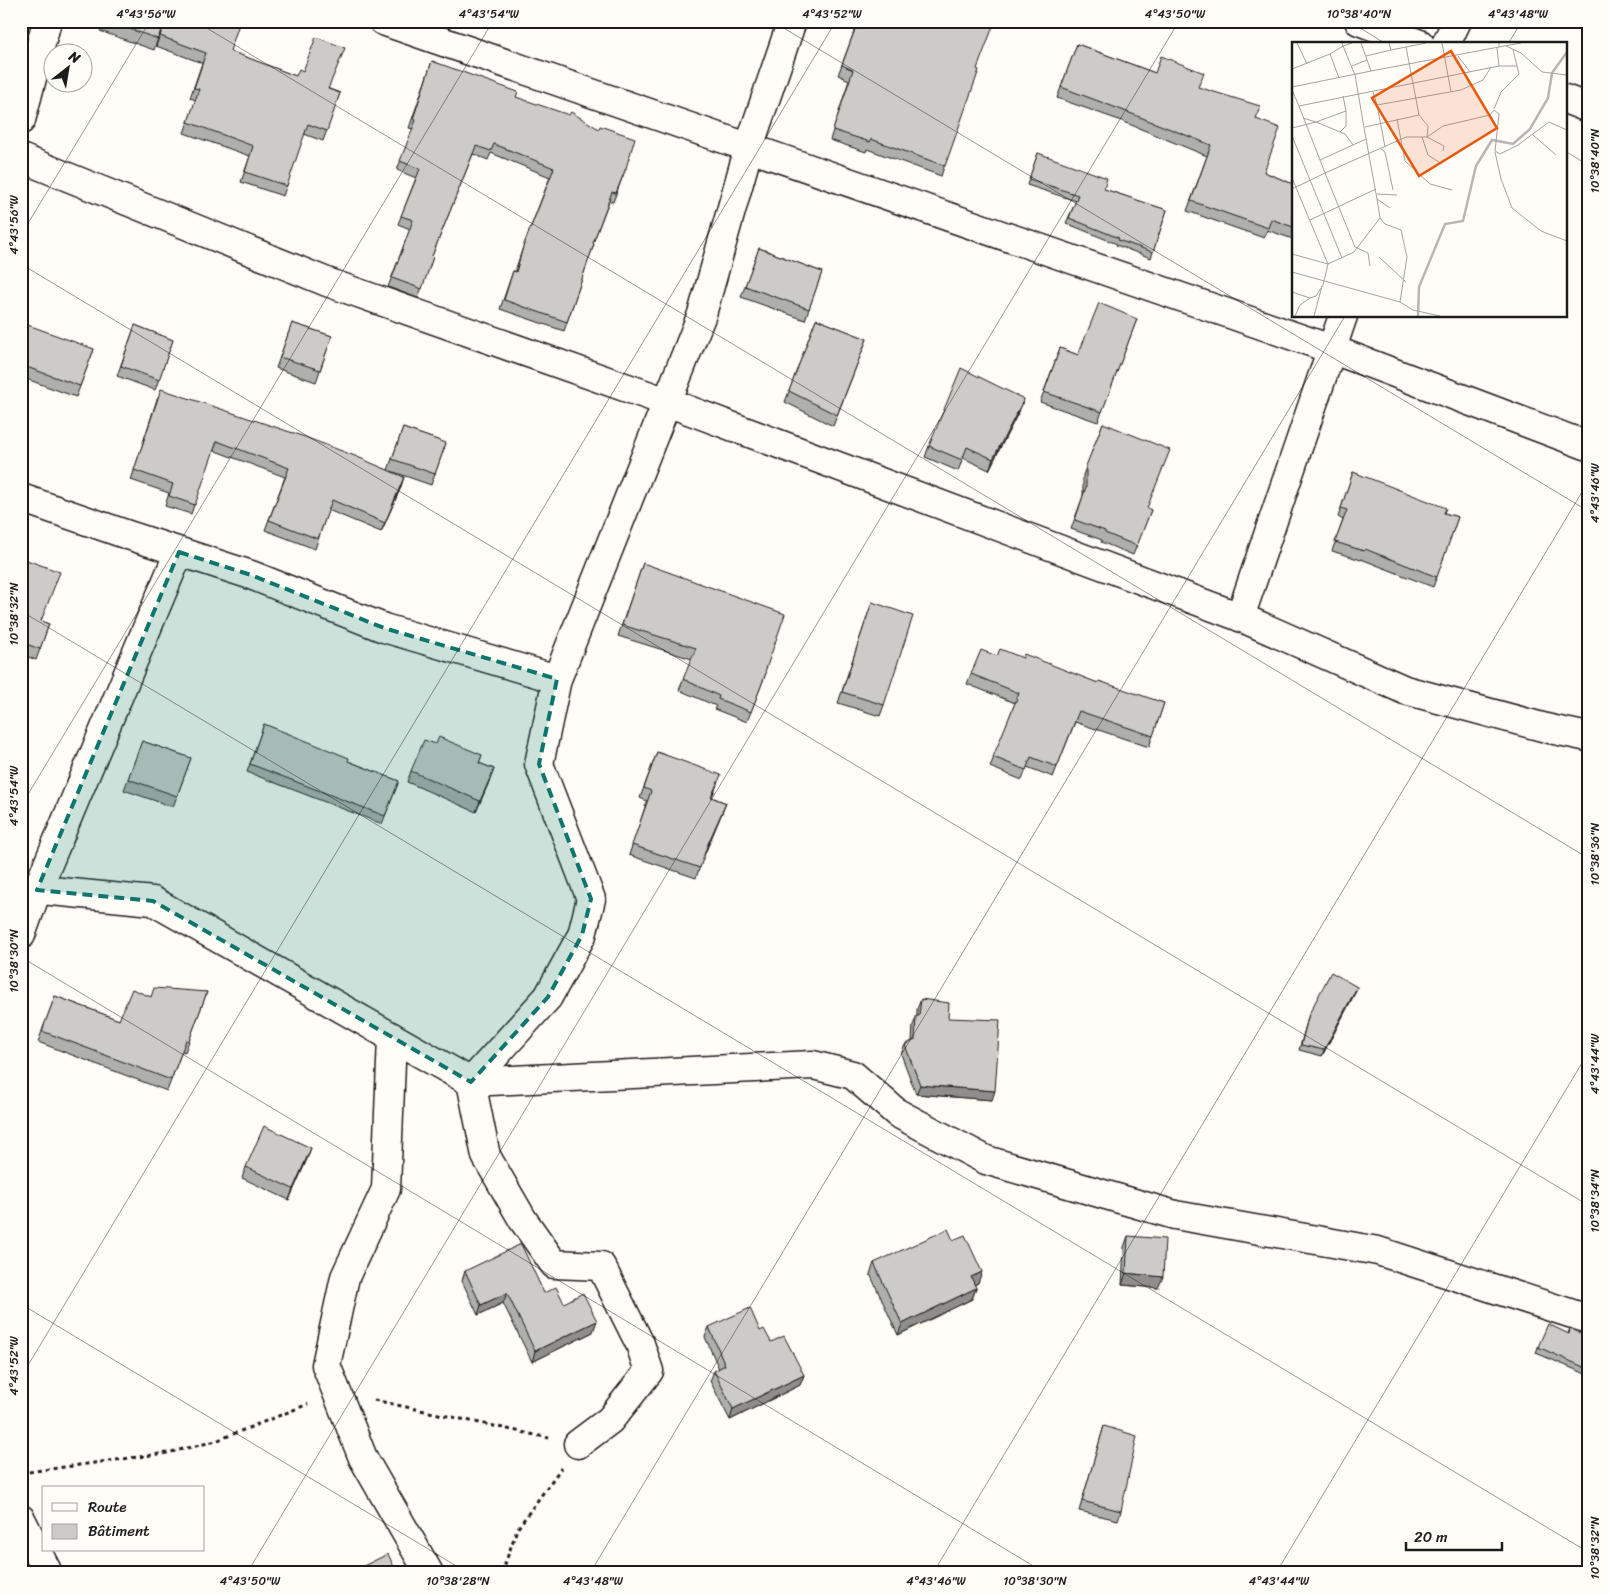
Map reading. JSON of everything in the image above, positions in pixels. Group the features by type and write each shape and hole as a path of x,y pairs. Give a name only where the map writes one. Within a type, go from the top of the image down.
{"street":[{"path":"21,120 47,21"},
{"path":"383,21 1331,349 1588,446"},
{"path":"471,1082 548,997 582,935 590,899 540,764 557,679 702,314 749,147 792,21"},
{"path":"1360,21 1415,42"},
{"path":"1447,42 1456,21"},
{"path":"1566,99 1588,108"},
{"path":"21,158 327,282 667,402 1240,617 1405,690 1550,729 1588,737"},
{"path":"1240,617 1342,318"},
{"path":"21,498 251,575 384,628 557,679"},
{"path":"21,935 29,889 179,552"},
{"path":"29,889 152,900 471,1082 813,1065 853,1075 897,1113 986,1160 1175,1214 1378,1251 1588,1319"},
{"path":"392,1037 386,1189 345,1277 326,1366 363,1458 429,1573"},
{"path":"471,1082 486,1156 523,1220 554,1264 601,1266 640,1344 649,1371 610,1420 578,1444"},
{"path":"21,1519 48,1573"}],"path":[{"path":"21,1473 168,1453 216,1441 337,1393 578,1444 518,1529 502,1573"}],"highlighted area":[{"path":"179,552 251,575 384,628 557,679 539,764 591,899 582,935 548,997 471,1082 153,901 37,890"}],"building":[{"path":"107,21 164,21 158,39"},
{"path":"165,21 240,21 230,51 296,76 299,69 303,71 316,37 345,48 328,89 340,93 327,131 308,124 287,186 245,172 253,146 188,122 199,89 194,88 206,53 160,36"},
{"path":"858,21 995,21 945,166 871,139 870,142 833,130 853,70 842,65"},
{"path":"1077,44 1155,73 1161,56 1204,73 1198,87 1260,106 1256,119 1280,128 1264,172 1292,184 1292,227 1271,219 1268,228 1191,201 1211,145 1061,87"},
{"path":"432,61 518,92 516,97 569,115 571,112 599,129 600,126 635,138 616,193 612,192 593,243 567,322 504,300 513,271 516,272 523,247 554,168 494,144 491,151 476,146 432,256 422,289 392,278 413,220 401,216 420,169 400,161 416,120 413,119"},
{"path":"1038,153 1107,178 1104,189 1167,210 1153,252 1118,240 1119,238 1069,218 1078,195 1029,179"},
{"path":"759,248 822,272 809,309 745,286"},
{"path":"1099,303 1137,319 1102,412 1044,392 1060,348 1078,355"},
{"path":"816,319 867,339 837,415 789,391"},
{"path":"292,323 332,336 320,370 280,357"},
{"path":"28,325 94,349 80,386 21,365 21,343"},
{"path":"135,325 173,340 159,380 121,366"},
{"path":"961,368 1024,399 993,459 967,447 962,460 929,446"},
{"path":"161,389 305,437 404,477 385,523 332,500 318,539 269,520 289,468 217,441 195,505 169,496 173,484 134,470"},
{"path":"1103,423 1170,450 1147,508 1151,510 1137,546 1075,520 1086,487 1086,466"},
{"path":"403,428 446,443 435,474 392,459"},
{"path":"1353,472 1446,508 1444,513 1458,517 1437,577 1365,549 1364,551 1335,542 1347,510 1341,508"},
{"path":"21,558 60,572 41,621 49,624 40,649 23,643 21,649"},
{"path":"643,563 785,614 751,712 718,699 719,696 683,679 696,648 622,625"},
{"path":"872,602 913,616 884,705 842,692"},
{"path":"1000,649 1023,658 1024,654 1098,683 1099,681 1164,703 1153,736 1079,711 1057,767 1031,757 1026,770 993,757 1019,693 971,674 981,650 997,656"},
{"path":"264,724 349,758 348,761 399,781 385,816 250,764"},
{"path":"439,737 482,755 479,763 494,769 480,801 411,771 424,740 436,744"},
{"path":"142,741 191,758 177,796 128,779"},
{"path":"657,752 721,775 711,797 726,803 707,846 700,868 632,845 651,791 644,788"},
{"path":"1331,972 1357,987 1324,1050 1301,1045 1309,1014"},
{"path":"154,988 207,992 189,1041 186,1040 171,1080 42,1031 55,996 119,1020 132,989 151,997"},
{"path":"921,999 949,1003 948,1018 1000,1020 995,1091 920,1085 905,1045 915,1040 916,1016 919,1016"},
{"path":"264,1126 311,1148 293,1189 246,1167"},
{"path":"948,1229 953,1240 965,1235 982,1272 971,1277 976,1288 902,1324 874,1263"},
{"path":"1128,1236 1165,1239 1163,1277 1126,1273"},
{"path":"521,1244 544,1293 556,1287 564,1303 583,1293 597,1321 535,1351 507,1293 481,1305 465,1271"},
{"path":"750,1308 760,1331 764,1329 771,1342 784,1336 804,1375 733,1409 714,1371 725,1365 709,1327"},
{"path":"1548,1324 1569,1334 1570,1328 1588,1337 1588,1369 1538,1347"},
{"path":"1104,1426 1137,1436 1121,1511 1082,1501"},
{"path":"388,1554 397,1573 349,1573"}]}
